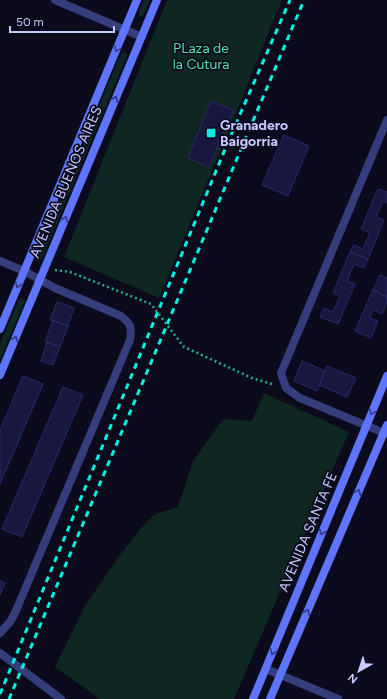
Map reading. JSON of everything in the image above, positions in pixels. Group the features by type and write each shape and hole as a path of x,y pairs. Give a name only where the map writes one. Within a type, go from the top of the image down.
{"main road":[{"name":"AVENIDA BUENOS AIRES","path":"0,329 137,0"},
{"name":"AVENIDA BUENOS AIRES","path":"0,375 157,0"},
{"name":"AVENIDA SANTA FE","path":"253,699 387,376"},
{"path":"270,699 386,431"}],"street":[{"path":"55,0 142,37"},
{"path":"386,431 366,426 300,398 286,388 281,373 387,120"},
{"path":"0,261 24,271 55,288 121,316 127,321 132,329 130,340 15,613 10,622 0,633"},
{"path":"0,653 61,699"},
{"path":"266,669 338,699"}],"path":[{"path":"44,269 70,272 151,304 184,348 252,378 286,388"}],"green space":[{"path":"144,0 150,0 143,16 140,17 139,10"},
{"name":"PLaza de la Cutura","path":"167,0 282,0 159,298 64,257"},
{"path":"124,52 128,55 43,256 41,260 38,261 36,259 37,255 119,58"},
{"path":"21,298 25,301 0,360 0,344 19,299"},
{"path":"264,393 349,432 234,699 100,699 55,667 86,604 119,556 143,526 155,514 178,507 193,461 223,419 252,421"}],"building":[{"path":"211,101 233,110 209,167 188,158"},
{"path":"284,135 309,146 288,196 262,185"},
{"path":"378,189 387,192 387,203 383,201 376,217 384,220 368,259 350,252 354,245 363,249 370,233 361,229"},
{"path":"350,252 368,259 364,268 354,264 347,281 355,284 338,324 320,317 324,308 333,312 340,296 333,293"},
{"path":"380,275 387,278 387,297 373,290"},
{"path":"373,290 387,297 387,302 382,314 373,310 370,318 378,321 371,338 355,331"},
{"path":"57,302 74,308 68,326 50,320"},
{"path":"53,320 68,326 60,347 45,342"},
{"path":"47,342 60,347 53,365 41,361"},
{"path":"302,361 325,371 317,391 294,381"},
{"path":"327,366 356,378 347,397 319,385"},
{"path":"23,376 43,384 0,484 0,430"},
{"path":"63,387 83,395 22,537 2,529"},
{"path":"0,581 5,583 0,595"}],"railway":[{"path":"0,694 228,142 290,0"},
{"path":"9,699 304,0"}],"place":[{"name":"Granadero Baigorria","path":"211,133"}]}
